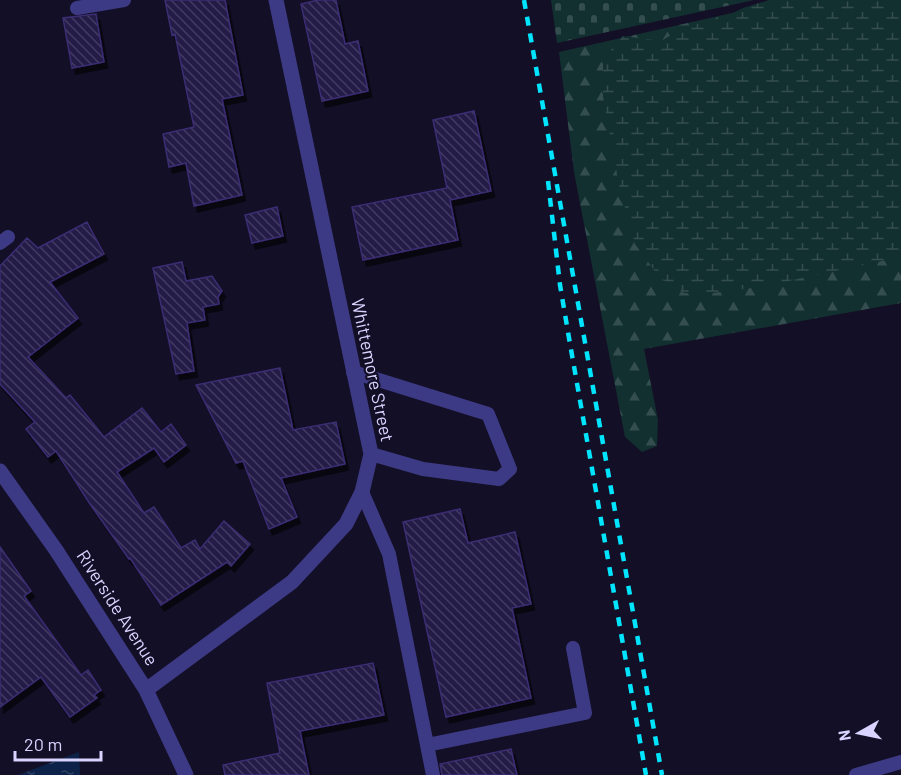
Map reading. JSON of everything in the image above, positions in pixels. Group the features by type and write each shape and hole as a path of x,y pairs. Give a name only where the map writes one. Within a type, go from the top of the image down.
{"street":[{"name":"Whittemore Street","path":"146,690 292,582 346,524 362,492 371,454 276,0"},
{"name":"Riverside Avenue","path":"0,471 56,550 146,690 186,775"}],"lane":[{"path":"77,8 124,0"},
{"path":"353,372 488,414 510,469 499,479 423,469 371,454"},
{"path":"362,492 389,554 434,775"},
{"path":"427,745 585,714 573,648"},
{"path":"856,775 901,762"}],"green space":[{"path":"551,0 754,0 557,43"},
{"path":"769,0 901,0 901,257 765,286 706,294 684,293 659,277 635,244 619,185 603,96 603,59 623,36 661,41 685,27 725,17 743,8"},
{"path":"789,0 901,0 901,303 644,349 658,420 657,446 642,452 625,437 574,172 559,52"}],"water":[{"path":"79,752 80,775 18,775"}],"building":[{"path":"165,0 225,0 243,95 222,99 242,195 194,206 186,163 169,167 163,134 194,127 175,34 172,35"},
{"path":"318,0 336,0 345,44 358,41 368,91 322,101 301,4"},
{"path":"96,14 104,62 72,68 63,18"},
{"path":"474,111 491,191 450,200 458,240 363,260 352,207 447,188 433,120"},
{"path":"277,207 283,236 252,243 245,215"},
{"path":"87,222 104,254 50,282 78,318 28,357 66,398 70,395 104,437 142,408 161,432 171,424 186,445 164,462 154,448 117,472 144,513 154,507 181,548 195,540 200,549 224,521 250,544 231,566 227,562 161,605 56,451 48,457 26,429 35,422 0,384 0,266 27,238 38,248"},
{"path":"182,262 186,281 212,276 222,291 218,297 219,304 203,307 205,320 187,323 194,371 176,374 153,268"},
{"path":"280,368 293,430 336,422 345,464 281,478 297,517 269,529 243,461 236,463 196,385"},
{"path":"460,509 468,543 515,532 531,604 512,608 531,698 446,717 403,522"},
{"path":"0,547 31,591 24,596 81,675 88,670 101,690 94,695 97,698 70,717 41,677 0,707"},
{"path":"373,663 384,715 300,731 309,775 225,775 223,765 280,753 267,683"},
{"path":"511,749 517,775 442,775 440,764"}],"railway":[{"path":"524,0 662,775"},
{"path":"548,181 560,285 646,775"}]}
